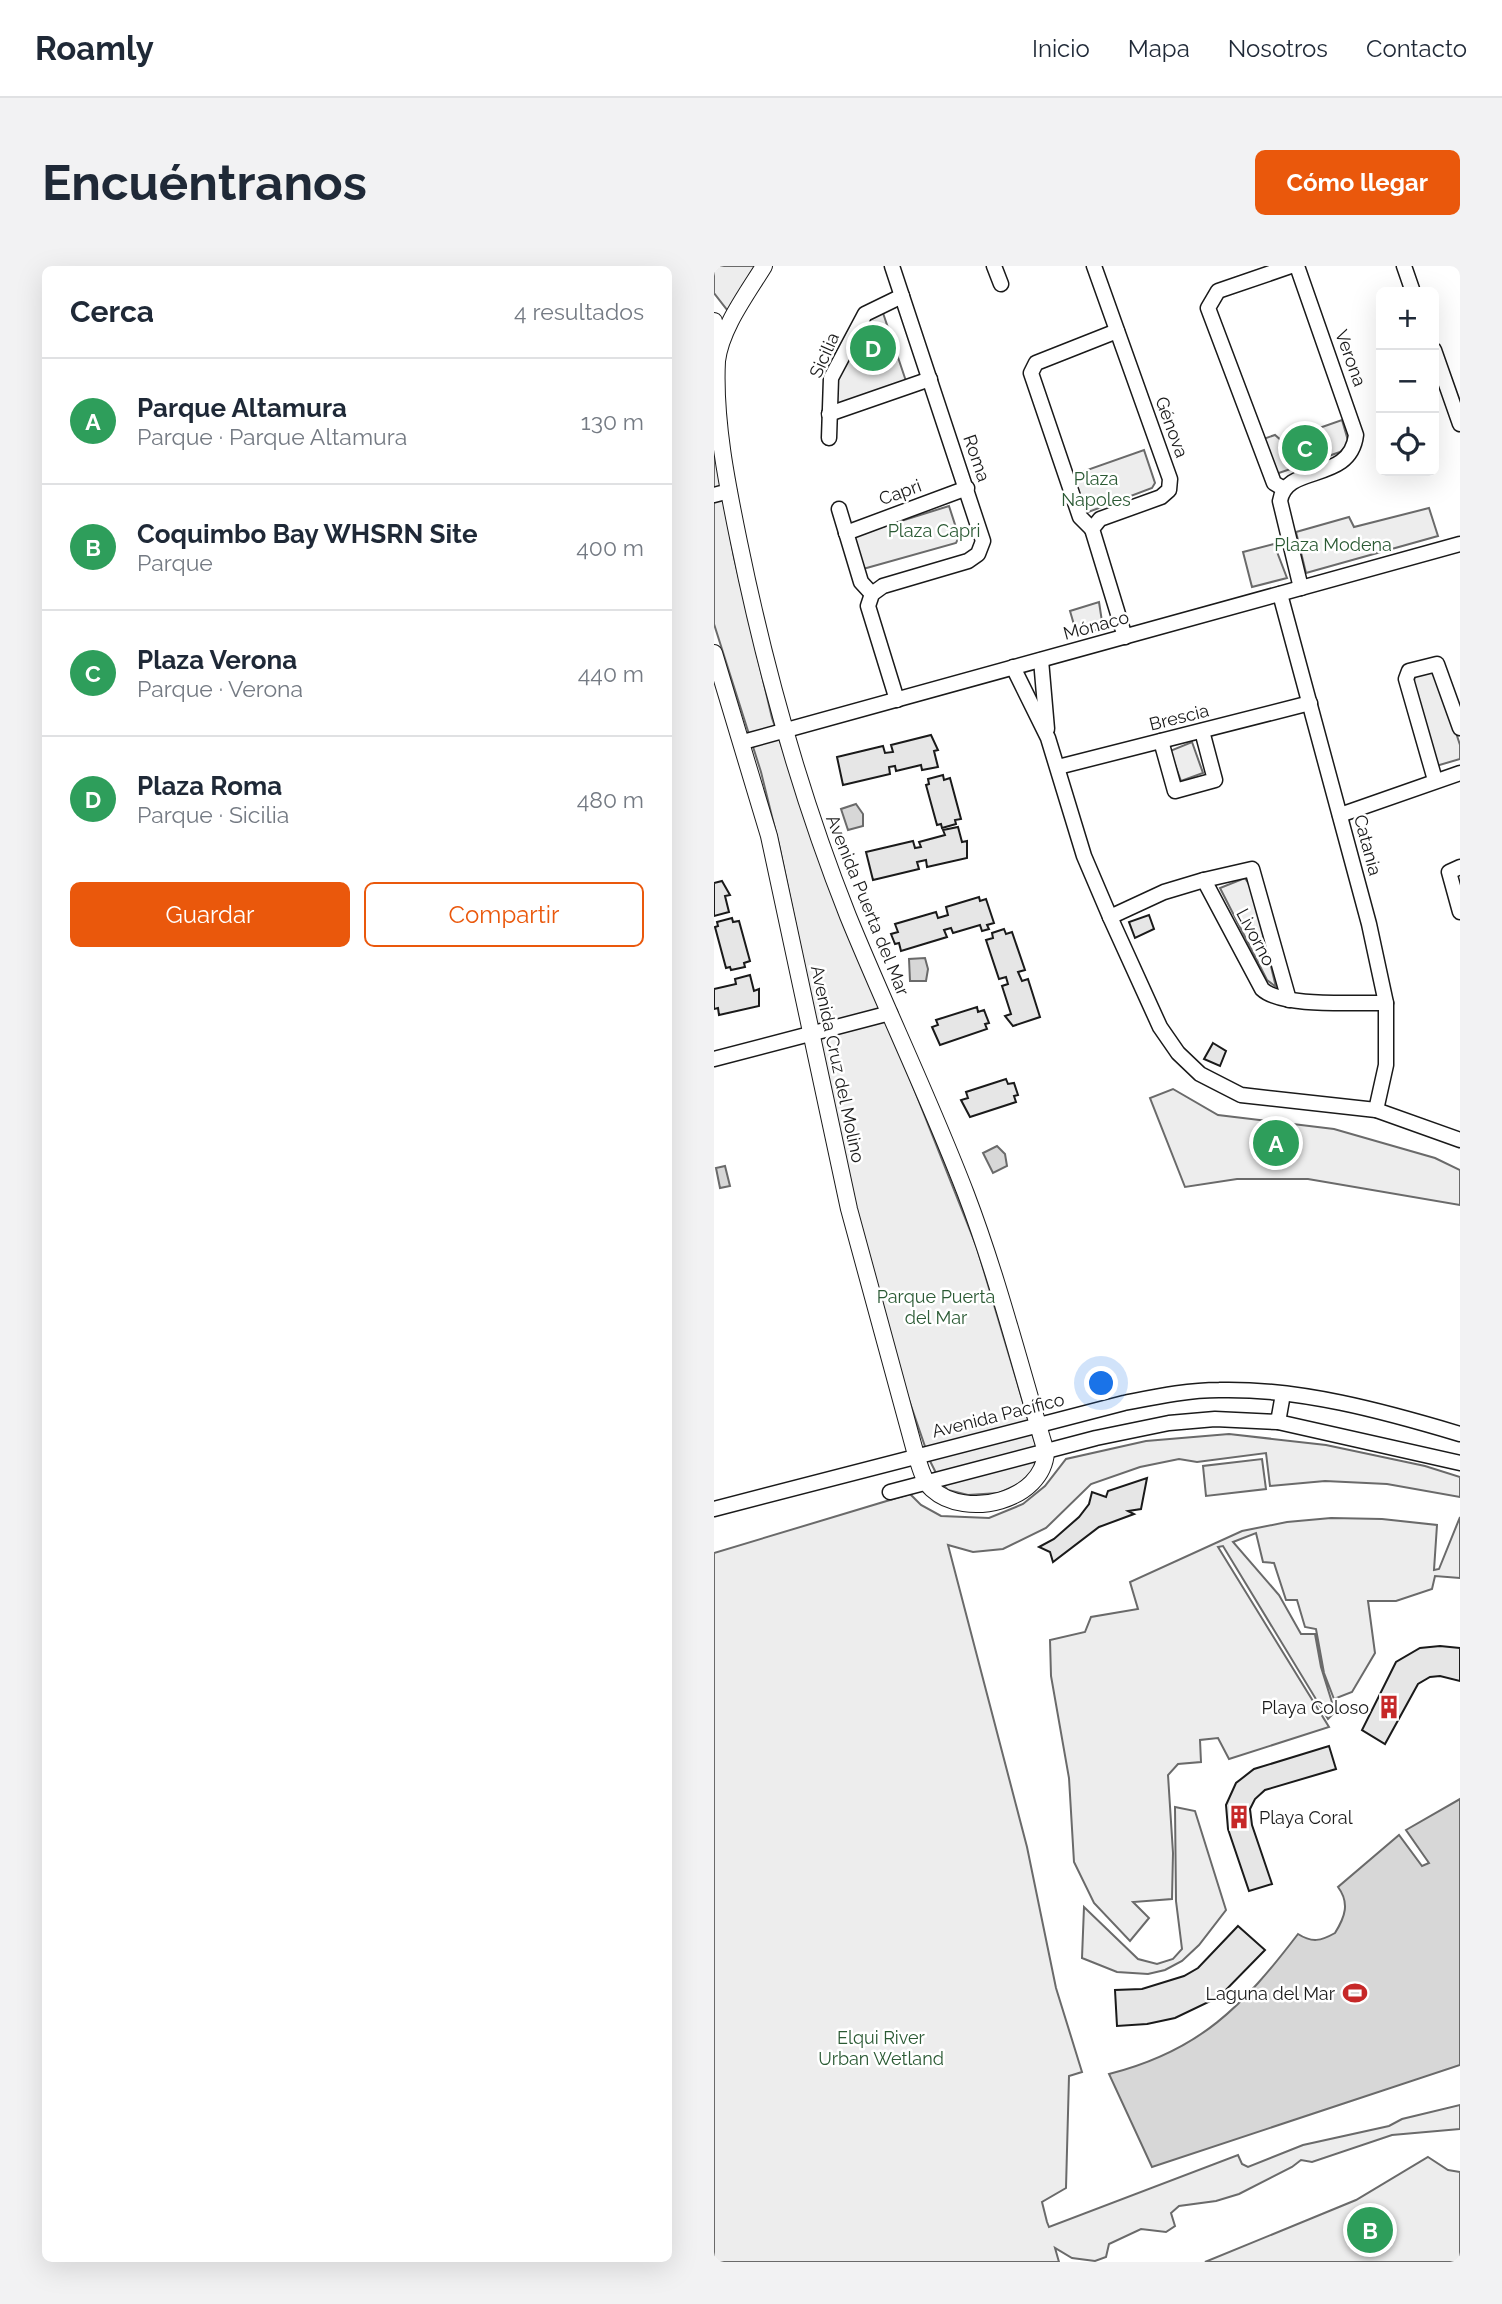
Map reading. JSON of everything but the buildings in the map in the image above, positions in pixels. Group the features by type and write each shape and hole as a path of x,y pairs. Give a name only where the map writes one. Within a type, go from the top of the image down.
{"street":[{"name":"Avenida Puerta del Mar","path":"716,361 740,306 764,266"},
{"name":"Roma","path":"872,594 883,586 968,561 978,554 983,541 892,266"},
{"path":"994,266 1001,284"},
{"name":"Génova","path":"1092,529 1100,519 1161,497 1170,485 1094,266"},
{"path":"1291,266 1218,291 1208,308 1274,483 1284,489 1280,501 1301,588"},
{"name":"Verona","path":"1284,489 1293,482 1343,463 1352,450 1356,435 1297,266"},
{"path":"1404,266 1411,287"},
{"name":"Sicilia","path":"829,438 831,379 865,314 902,296"},
{"name":"Avenida Puerta del Mar","path":"714,321 718,339 716,361 721,493 786,730 838,888 985,1245 1046,1452"},
{"path":"1117,331 1036,363 1031,373 1080,517 1092,529 1125,637"},
{"path":"1439,364 1460,424"},
{"path":"829,414 930,379"},
{"name":"Capri","path":"846,533 967,488"},
{"path":"839,509 861,582 872,594 868,606 897,700"},
{"name":"Mónaco","path":"743,742 1460,544"},
{"name":"Catania","path":"1280,594 1370,924 1386,1003 1386,1065 1376,1110"},
{"name":"Avenida Cruz del Molino","path":"714,653 743,742 785,902 855,1234 926,1483"},
{"path":"1041,660 1048,738"},
{"path":"1434,779 1406,678 1409,671 1437,664 1460,728"},
{"path":"1013,667 1048,738 1084,856 1110,917 1160,1027 1178,1053 1200,1074 1241,1095 1376,1110 1460,1140"},
{"name":"Brescia","path":"1058,767 1310,703"},
{"path":"1161,741 1175,791 1215,780 1202,730"},
{"path":"1340,815 1434,779 1460,773"},
{"path":"1460,867 1449,872 1460,912"},
{"path":"1110,917 1164,892 1252,869 1289,1000"},
{"name":"Livorno","path":"1204,880 1262,989 1275,998 1386,1003"},
{"path":"714,1059 890,1013"},
{"name":"Avenida Pacífico","path":"714,1509 1124,1403 1185,1392 1220,1390 1283,1394 1415,1421 1460,1434"},
{"path":"1278,1422 1283,1394"},
{"path":"890,1492 1168,1423 1238,1418 1278,1422 1460,1463"},
{"path":"926,1483 940,1495 956,1502 993,1503 1013,1496 1034,1480 1044,1466 1046,1452"}],"shaded area":[{"path":"714,266 759,266 728,311 714,293"},
{"path":"883,313 907,384 832,409 834,380 867,317"},
{"path":"1342,420 1349,444 1340,452 1276,474 1263,439 1275,435 1282,441"},
{"name":"Parque Puerta del Mar","path":"714,447 734,557 772,718 840,916 901,1056 977,1248 1037,1449 1034,1470 1021,1483 999,1493 968,1495 948,1490 941,1483 930,1461 884,1327 867,1265 779,845 761,772 714,624"},
{"name":"Plaza Napoles","path":"1144,450 1155,483 1152,488 1083,514 1070,476"},
{"name":"Plaza Capri","path":"949,506 959,537 956,543 863,569 853,536"},
{"name":"Plaza Modena","path":"1429,508 1438,536 1306,573 1296,532 1349,517 1354,527"},
{"path":"1274,544 1287,578 1252,587 1243,552"},
{"path":"1099,602 1103,628 1077,635 1070,611"},
{"path":"1430,671 1438,678 1460,745 1460,759 1436,766 1413,687 1415,676"},
{"path":"1192,742 1203,773 1181,781 1170,751"},
{"path":"856,804 863,814 863,826 848,830 841,809"},
{"path":"1245,878 1252,889 1276,987 1267,980 1220,888"},
{"path":"925,958 928,969 926,981 910,981 909,959"},
{"path":"1173,1089 1218,1115 1334,1129 1435,1158 1460,1170 1460,1205 1308,1179 1237,1179 1185,1187 1150,1098"},
{"path":"997,1146 1005,1154 1007,1166 993,1173 983,1153"},
{"path":"725,1166 730,1186 720,1188 716,1168"},
{"name":"Elqui River Urban Wetland","path":"1229,1434 1326,1445 1425,1466 1460,1477 1460,1497 1387,1484 1325,1481 1270,1486 1266,1453 1197,1462 1179,1459 1140,1467 1091,1484 1046,1528 1003,1549 973,1552 948,1545 1027,1847 1056,1988 1082,2072 1069,2076 1066,2188 1042,2202 1047,2222 1049,2227 1238,2155 1242,2164 1248,2167 1303,2145 1389,2126 1402,2119 1460,2105 1460,2129 1392,2135 1312,2162 1301,2160 1239,2194 1216,2201 1179,2206 1171,2213 1175,2226 1166,2232 1141,2229 1109,2244 1106,2257 1095,2261 1072,2258 1055,2248 1059,2262 714,2262 714,1553 910,1494 921,1505 941,1516 989,1518 1023,1504 1045,1486 1066,1459 1146,1441"},
{"path":"1262,1459 1266,1489 1206,1496 1203,1466"},
{"path":"1460,1517 1460,1578 1435,1576 1432,1589 1396,1601 1368,1601 1375,1653 1352,1692 1334,1699 1324,1673 1316,1629 1305,1627 1297,1600 1286,1600 1274,1563 1263,1562 1256,1533 1233,1542 1279,1595 1301,1634 1315,1634 1321,1667 1335,1712 1328,1719 1223,1546 1218,1547 1329,1727 1229,1759 1218,1738 1200,1740 1201,1762 1178,1764 1168,1775 1173,1853 1172,1899 1133,1902 1149,1918 1130,1941 1094,1903 1074,1862 1069,1778 1051,1676 1050,1640 1085,1632 1091,1617 1138,1609 1130,1582 1242,1531 1287,1522 1331,1518 1382,1519 1437,1525 1434,1570 1439,1569"},
{"name":"Laguna del Mar","path":"1460,1799 1460,2065 1152,2167 1109,2074 1169,2053 1217,2022 1258,1983 1298,1934 1316,1940 1335,1933 1345,1910 1344,1899 1338,1887 1399,1835 1422,1866 1429,1863 1406,1830"},
{"path":"1175,1807 1195,1811 1226,1910 1199,1945 1182,1961 1165,1970 1148,1974 1117,1972 1082,1958 1084,1907 1138,1959 1157,1964 1173,1959 1182,1949 1176,1901"},
{"path":"1428,2157 1448,2170 1460,2172 1460,2262 1205,2262 1356,2200"}],"place":[{"name":"Plaza Roma","path":"873,348"},
{"name":"Plaza Verona","path":"1305,448"},
{"name":"Parque Altamura","path":"1276,1143"},
{"name":"Playa Coloso","path":"1389,1707"},
{"name":"Playa Coral","path":"1239,1817"},
{"name":"Laguna del Mar","path":"1355,1993"},
{"name":"Coquimbo Bay WHSRN Site","path":"1370,2230"}]}
